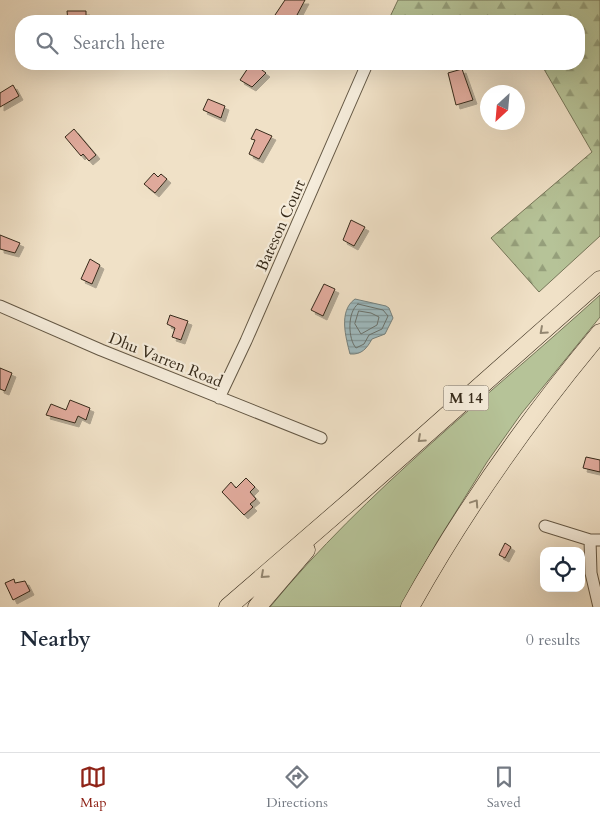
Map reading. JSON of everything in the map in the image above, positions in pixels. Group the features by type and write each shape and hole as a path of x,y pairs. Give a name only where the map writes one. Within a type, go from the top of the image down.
{"highway":[{"name":"M 14","path":"228,607 600,280"},
{"path":"410,607 505,457 600,333"},
{"path":"257,607 354,498"},
{"path":"421,607 449,544"}],"street":[{"name":"Bateson Court","path":"219,398 246,341 364,70"},
{"name":"Dhu Varren Road","path":"0,306 219,398 321,438"},
{"path":"545,526 595,540 591,573 599,607"}],"green space":[{"path":"398,0 600,0 600,236 539,292 491,238 592,152 544,70 585,70 585,15 391,15"},
{"path":"600,295 600,317 521,414 487,462 437,542 401,607 270,607 346,523 387,484"}],"water":[{"path":"355,299 386,306 389,308 393,318 385,334 372,339 361,352 350,354 345,333 345,317 346,310"}],"building":[{"path":"285,0 305,0 297,15 275,15"},
{"path":"67,11 86,11 86,15 67,15"},
{"path":"247,70 262,70 266,73 252,87 240,80"},
{"path":"462,70 473,100 456,105 448,73"},
{"path":"13,85 19,96 0,107 0,93"},
{"path":"208,99 225,106 221,118 203,110"},
{"path":"74,129 96,155 89,161 83,154 81,156 65,137"},
{"path":"256,129 272,136 259,159 249,154 255,140 251,139"},
{"path":"154,173 158,177 161,174 167,179 155,193 144,184"},
{"path":"351,220 365,227 354,246 343,240"},
{"path":"0,235 20,243 15,253 0,249"},
{"path":"90,259 100,265 92,284 81,279"},
{"path":"324,284 335,289 323,316 311,310"},
{"path":"170,315 188,321 181,340 172,337 175,328 167,324"},
{"path":"0,368 12,373 5,391 0,389"},
{"path":"70,400 90,408 86,420 78,416 75,423 46,415 51,404 66,410"},
{"path":"586,457 600,460 600,472 583,468"},
{"path":"246,478 255,487 250,492 256,499 250,504 253,507 244,515 222,492 231,482 236,488"},
{"path":"505,543 511,547 505,558 499,555"},
{"path":"14,579 15,583 25,581 30,591 13,600 5,583"}]}
